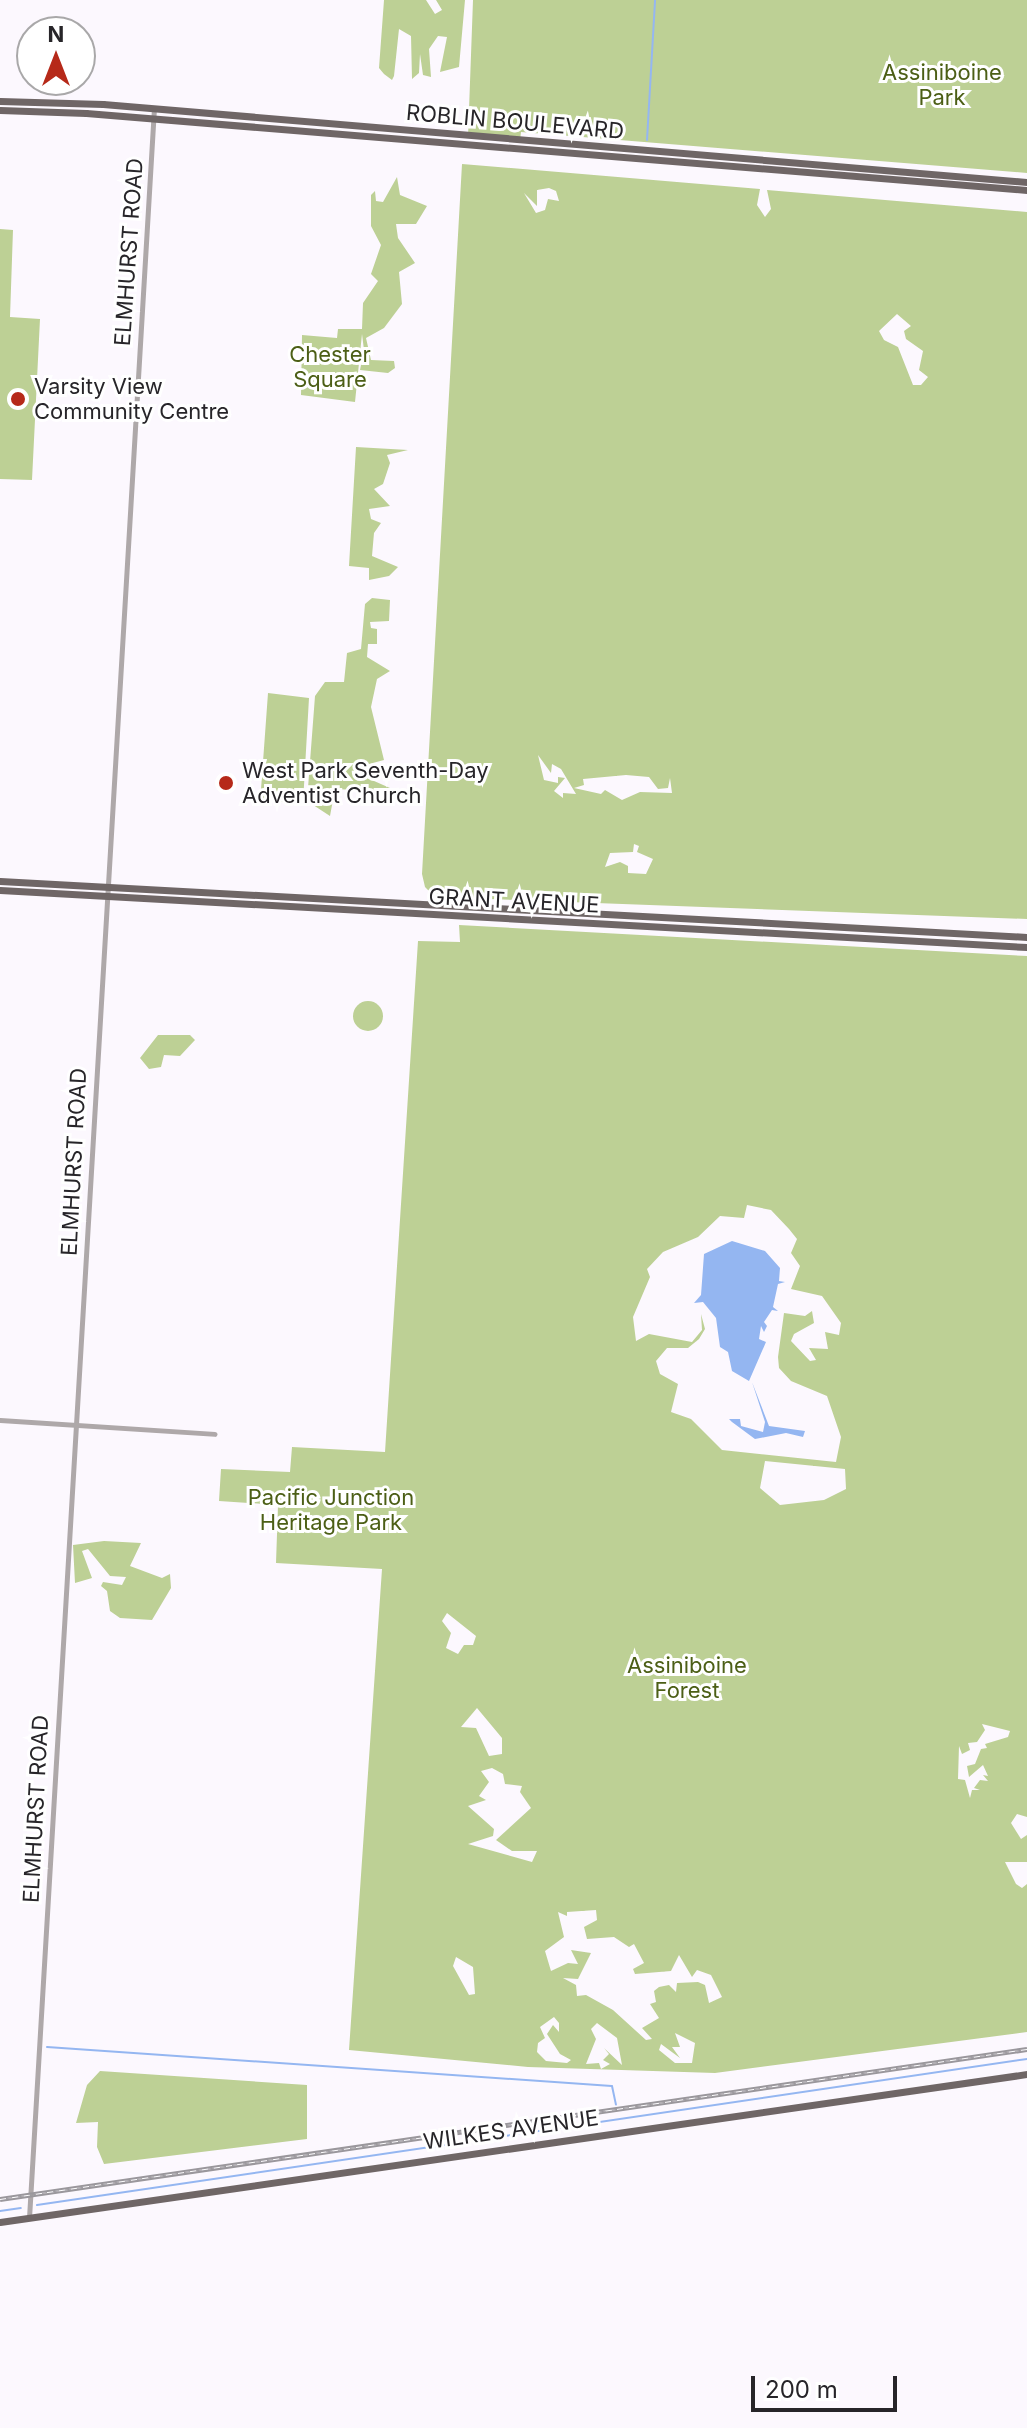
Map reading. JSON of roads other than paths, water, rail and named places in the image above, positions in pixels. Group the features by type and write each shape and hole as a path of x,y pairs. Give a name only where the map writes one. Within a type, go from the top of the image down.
{"main road":[{"name":"ROBLIN BOULEVARD","path":"0,101 154,109 1027,182"},
{"name":"ROBLIN BOULEVARD","path":"0,110 153,119 1027,190"},
{"name":"GRANT AVENUE","path":"3,886 1027,937"},
{"name":"GRANT AVENUE","path":"107,891 1027,947"},
{"name":"WILKES AVENUE","path":"0,2222 1027,2074"}],"street":[{"name":"ELMHURST ROAD","path":"29,2218 154,109"},
{"path":"0,1420 215,1434"}],"water":[{"path":"732,1241 765,1251 780,1268 779,1281 785,1282 778,1284 773,1307 778,1311 772,1310 764,1322 767,1326 764,1332 761,1326 759,1339 766,1342 749,1381 732,1371 728,1352 720,1347 716,1318 703,1302 694,1303 701,1295 704,1254"},
{"path":"752,1382 769,1426 805,1431 803,1437 786,1433 755,1439 729,1419 740,1419 741,1426 763,1432 765,1422"}],"waterway":[{"path":"647,140 655,0"},
{"path":"47,2047 612,2086 616,2105"},
{"path":"37,2205 1027,2059"},
{"path":"0,2211 21,2208"}],"railway":[{"path":"0,2199 1027,2049"}],"place":[{"name":"Varsity View Community Centre","path":"18,399"},
{"name":"West Park Seventh-Day Adventist Church","path":"226,783"}],"park label":[{"name":"Assiniboine Park","path":"942,84"},
{"name":"Chester Square","path":"330,366"},
{"name":"Pacific Junction Heritage Park","path":"331,1510"},
{"name":"Assiniboine Forest","path":"687,1678"}]}
